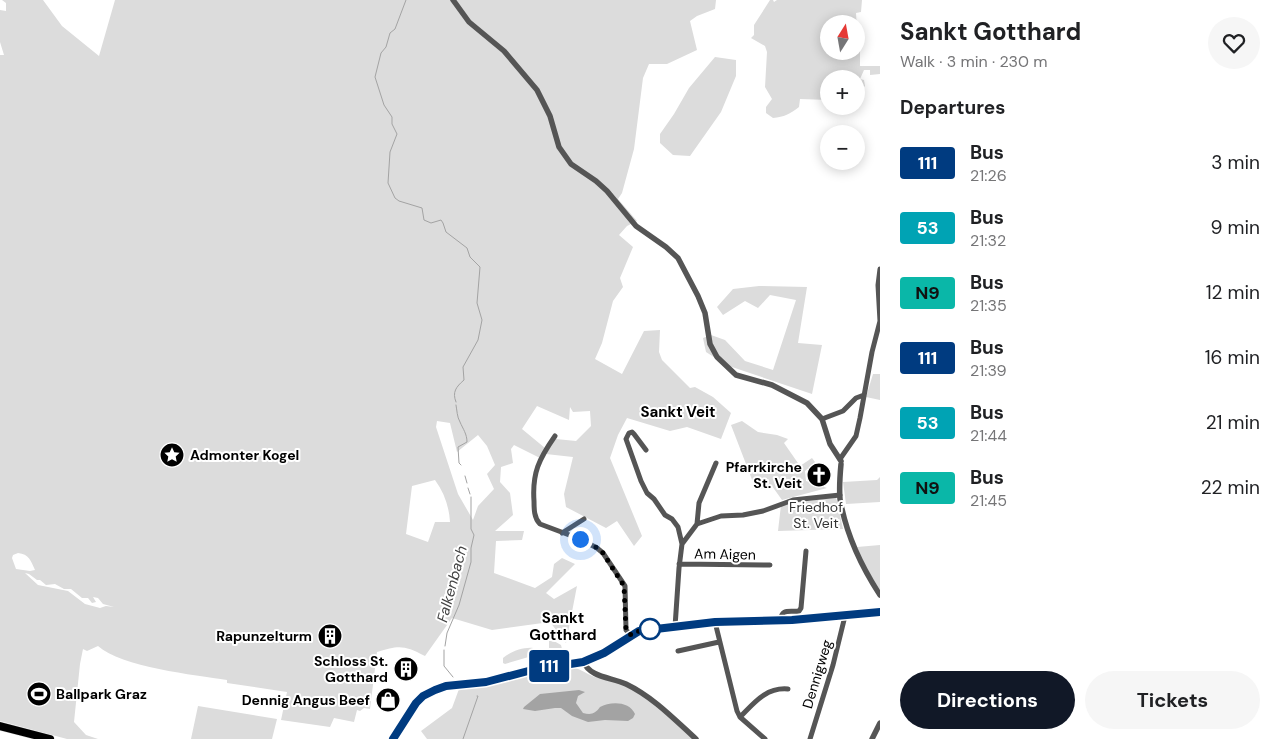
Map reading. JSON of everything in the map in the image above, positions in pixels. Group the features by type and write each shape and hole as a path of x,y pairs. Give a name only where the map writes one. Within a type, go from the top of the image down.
{"main road":[{"path":"393,739 416,703 423,696 435,690 446,686 486,682 532,670 583,662 610,650 631,635 644,630 715,622 780,621 880,612"},
{"path":"0,726 50,739"}],"street":[{"path":"452,0 469,22 504,51 537,90 550,116 559,147 571,164 596,181 607,191 636,226 678,258 705,313 710,344 717,357 736,375 783,390 808,403 822,419 830,444 841,461"},
{"path":"880,269 880,322 856,436 841,461 840,495 854,548 864,570 880,595"},
{"path":"822,419 843,411 856,398 864,396"},
{"path":"646,450 632,432 629,434 626,439 647,493 654,499 665,515 672,519 678,527 682,544 675,626"},
{"path":"555,436 535,473 533,484 534,510 537,521 540,524 586,542 603,553 624,586 626,630 631,635"},
{"path":"682,544 697,524 699,503 716,463"},
{"path":"697,524 721,516 744,515 756,512 793,500 840,495"},
{"path":"562,533 584,518"},
{"path":"780,621 781,614 784,612 799,611 801,608 806,551"},
{"name":"Am Aigen","path":"679,564 770,565"},
{"name":"Dennigweg","path":"810,739 845,616"},
{"path":"715,622 737,711 740,717 765,739"},
{"path":"678,652 719,642"},
{"path":"583,662 590,672 626,684 653,700 696,739"},
{"path":"740,717 760,697 780,688 788,688"},
{"path":"872,739 880,722"}],"green space":[{"path":"2,0 43,0 62,26 99,56 115,0 716,0 715,9 690,21 697,50 667,64 649,64 643,78 634,149 622,193 618,199 637,221 627,226 619,235 633,247 620,278 623,287 613,301 602,343 595,359 622,374 644,331 660,330 659,352 662,360 690,388 695,387 713,397 731,413 721,439 687,427 670,431 627,418 618,435 610,458 642,536 634,546 617,521 606,528 566,507 564,494 573,457 546,454 556,439 576,441 591,426 590,411 573,412 570,407 569,420 537,406 522,429 545,448 540,458 514,445 511,449 513,463 501,467 500,482 510,493 513,515 495,531 524,531 522,540 496,541 494,573 535,588 552,577 554,564 562,558 575,564 546,593 554,599 577,586 566,643 550,622 492,630 452,618 425,656 401,647 377,652 370,709 357,710 354,722 334,718 330,727 281,720 287,692 227,683 227,680 140,665 109,653 98,646 87,651 83,649 74,722 86,735 98,739 67,739 0,721 0,55 4,55 0,42 0,10 6,11 6,3","holes":["437,421 450,423 457,452 478,435 487,446 495,465 487,474 494,489 478,506 473,520 458,494 436,427","435,480 441,489 447,505 450,522 435,522 428,542 406,534 412,486","18,553 27,556 35,570 16,569 12,558 13,555","25,573 46,585 55,584 64,589 71,589 82,598 88,598 92,603 96,602 93,597 98,598 103,604 114,607 106,606 100,608 85,604 68,591 38,585"]},
{"path":"770,0 774,2 777,0 862,0 861,12 856,13 856,15 820,15 820,60 860,60 860,66 880,66 880,74 870,75 870,70 820,70 820,100 800,99 799,107 784,116 773,118 766,113 766,107 772,99 765,87 767,52 765,46 751,38 754,35 754,25"},
{"path":"715,57 736,60 736,76 721,112 690,156 673,155 660,143 660,134 689,88"},
{"path":"759,286 807,287 798,343 822,345 812,394 726,365 706,352 703,338 711,335 725,340 745,361 773,370 796,300 770,295 758,308 745,301 723,315 717,307 733,289"},
{"path":"873,374 880,374 880,400 866,397"},
{"name":"Friedhof St. Veit","path":"742,421 758,432 788,439 784,443 800,466 812,458 815,462 805,471 806,481 827,488 782,500 772,486 756,490 731,425"},
{"path":"880,477 880,502 846,504 843,482 877,480"},
{"name":"Friedhof St. Veit","path":"836,497 843,529 778,531 781,505"},
{"path":"880,545 880,590 864,565 857,547"},
{"path":"549,641 554,641 561,645 562,649 552,655 540,658 532,656 503,663 503,658 517,650 525,648 549,649"},
{"path":"570,667 629,687 659,707 694,739 427,739 421,731 452,708 459,689 488,685"},
{"path":"198,706 277,719 272,739 191,739"}],"shaded area":[{"path":"579,690 585,692 578,696 576,703 583,713 593,713 604,705 619,703 629,707 635,714 628,721 605,720 588,722 572,716 561,708 535,711 523,709 540,694"}],"waterway":[{"name":"Falkenbach","path":"406,0 395,29 390,33 386,47 381,53 375,77 384,105 392,117 392,124 397,134 390,152 388,183 395,198 399,201 422,208 424,220 431,223 441,220 446,232 467,248 470,257 480,267 477,303 482,320 478,340 463,367 464,380 455,392 456,402"},
{"name":"Falkenbach","path":"456,405 458,418 467,439 467,442 458,447 459,463 461,465"},
{"name":"Falkenbach","path":"465,476 467,483"},
{"name":"Falkenbach","path":"468,488 470,494"},
{"name":"Falkenbach","path":"445,646 447,633 459,605 471,562 471,548 474,535 471,529 471,497"},
{"name":"Falkenbach","path":"444,650 444,666 453,677"},
{"name":"Falkenbach","path":"463,739 477,696"}],"bus line":[{"name":"111","path":"393,739 416,703 423,696 435,690 446,686 486,682 532,670 583,662 616,647 639,631 715,622 792,620 880,612"}],"place":[{"name":"Admonter Kogel","path":"172,455"},
{"name":"Pfarrkirche St. Veit","path":"819,475"},
{"name":"Rapunzelturm","path":"330,636"},
{"name":"Schloss St. Gotthard","path":"406,669"},
{"name":"Ballpark Graz","path":"39,694"},
{"name":"Dennig Angus Beef","path":"388,700"}],"district":[{"name":"Sankt Veit","path":"678,412"},
{"name":"Sankt Gotthard","path":"563,626"}],"route":[{"path":"580,539 601,550 621,579 624,586 626,630 631,635 650,629"}]}
